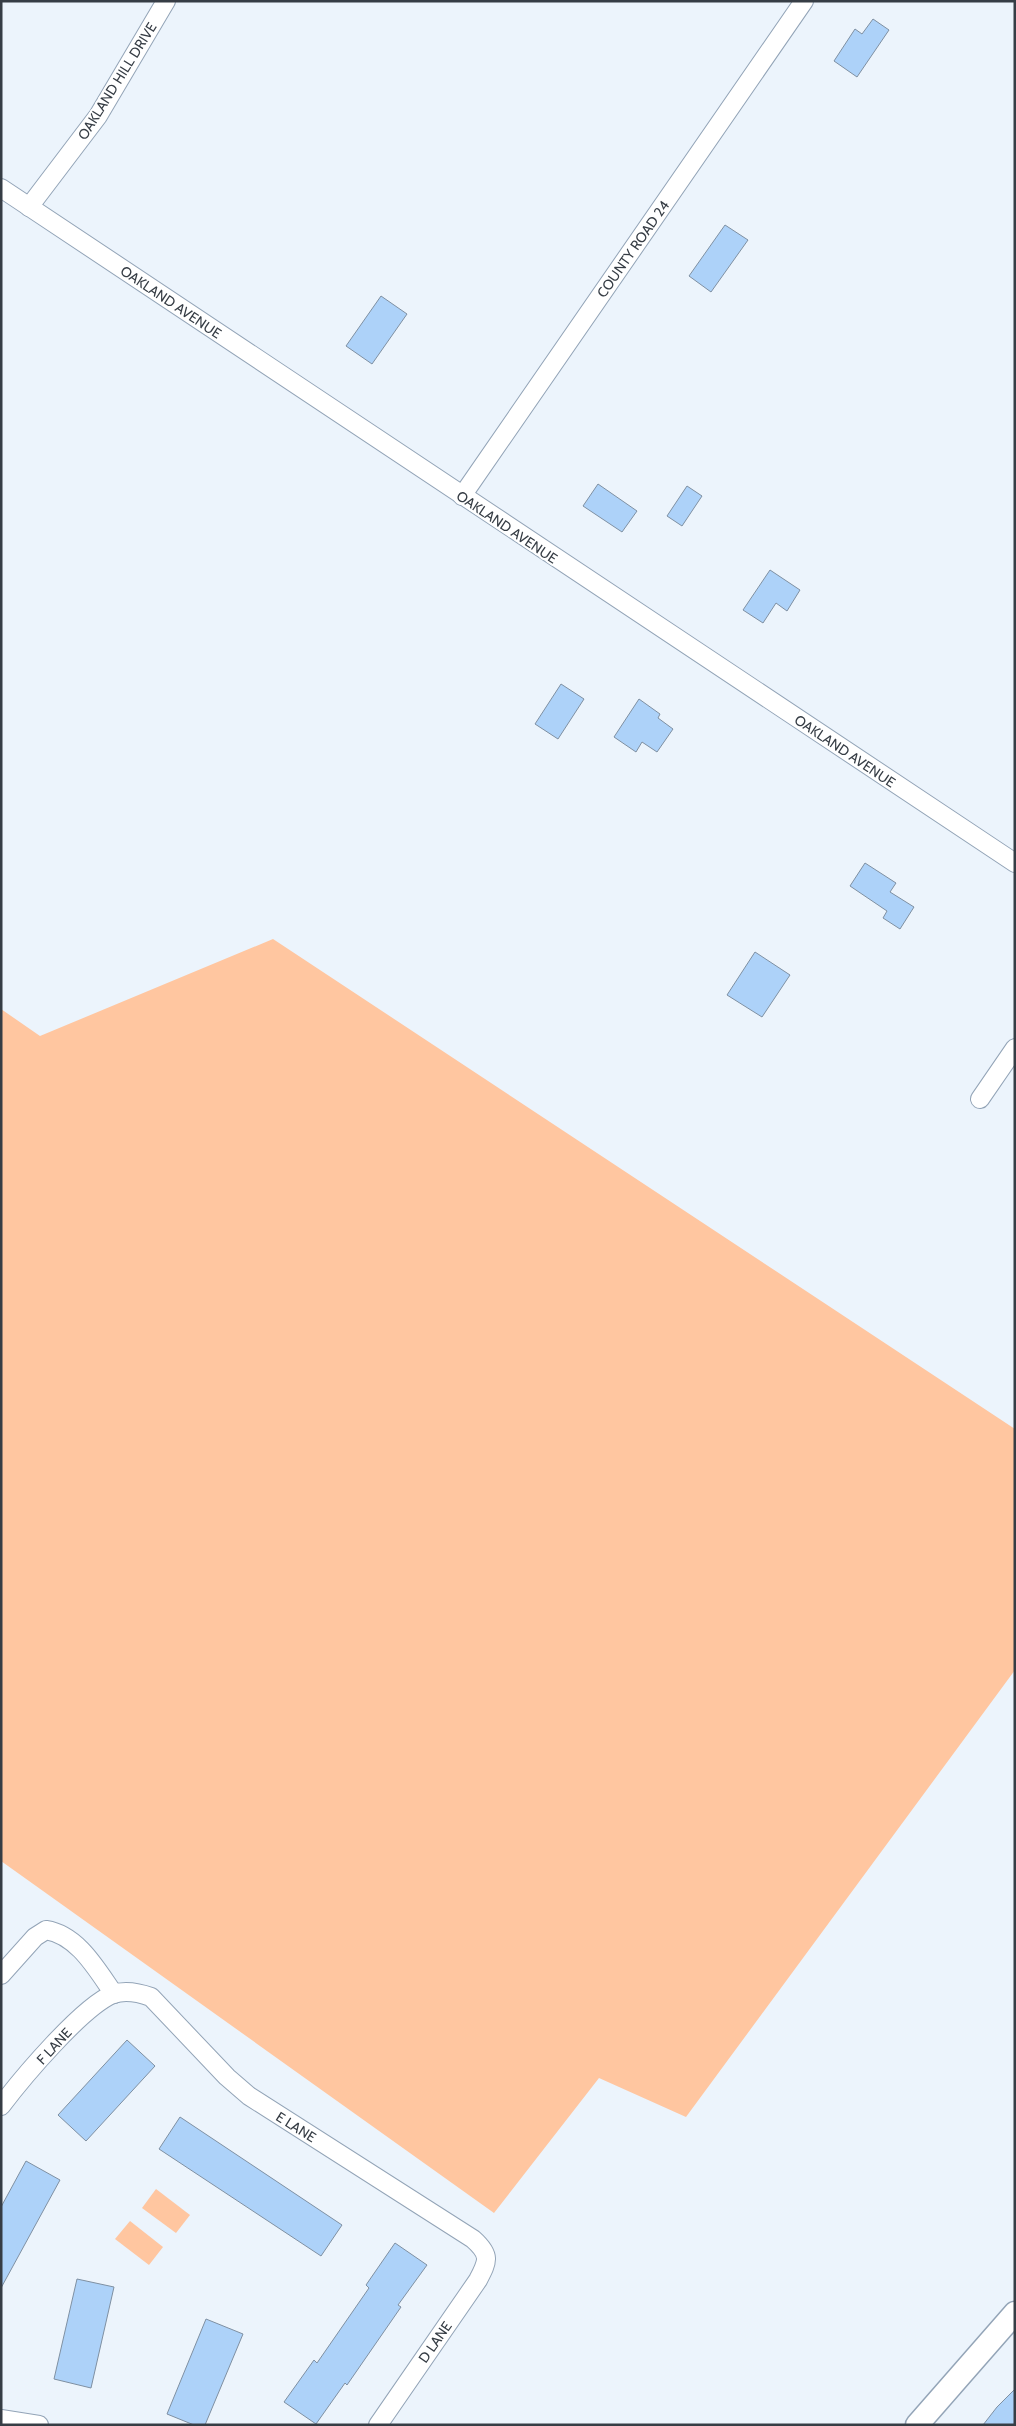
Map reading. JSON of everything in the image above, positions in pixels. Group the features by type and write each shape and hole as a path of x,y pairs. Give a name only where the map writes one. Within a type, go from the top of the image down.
{"main road":[{"path":"917,2425 1015,2313"}],"street":[{"name":"OAKLAND HILL DRIVE","path":"29,207 98,116 166,1"},
{"name":"COUNTY ROAD 24","path":"462,496 804,1"},
{"name":"OAKLAND AVENUE","path":"2,192 29,207 1015,864"},
{"path":"980,1099 1015,1048"},
{"path":"1,1975 35,1938 46,1930 59,1932 96,1966 114,1994"},
{"name":"E LANE","path":"114,1994 129,1992 151,1997 227,2077 249,2096 473,2240 483,2248 487,2258"},
{"name":"F LANE","path":"1,2106 71,2027 94,2006 114,1994"},
{"name":"D LANE","path":"378,2425 478,2280 487,2258"},
{"path":"1,2419 39,2425"}],"shaded area":[{"path":"273,939 1015,1429 1015,1670 686,2117 599,2078 494,2213 1,1861 1,1009 40,1036"},
{"path":"156,2189 190,2215 176,2233 142,2208"},
{"path":"130,2221 163,2247 149,2265 115,2239"}],"building":[{"path":"873,19 889,30 857,77 834,61 855,29 862,34"},
{"path":"725,225 748,240 711,292 689,276"},
{"path":"381,296 407,314 372,364 346,346"},
{"path":"598,484 637,511 622,532 583,506"},
{"path":"687,486 702,496 682,526 667,516"},
{"path":"770,570 800,590 787,611 776,603 763,623 743,610"},
{"path":"561,684 584,699 558,739 535,724"},
{"path":"639,699 660,714 658,718 673,729 657,752 642,742 636,752 614,737"},
{"path":"865,863 896,883 890,892 914,907 900,929 883,918 887,911 850,886"},
{"path":"755,952 790,975 762,1017 727,995"},
{"path":"127,2040 155,2066 86,2141 58,2115"},
{"path":"180,2117 342,2225 321,2256 159,2149"},
{"path":"26,2161 60,2180 1,2288 1,2207"},
{"path":"395,2243 427,2265 398,2305 401,2307 347,2385 345,2383 316,2424 284,2402 314,2360 317,2363 369,2288 366,2285"},
{"path":"77,2279 114,2287 91,2388 54,2379"},
{"path":"206,2319 243,2334 205,2425 194,2425 167,2414"},
{"path":"1015,2389 1015,2425 983,2425 997,2407"}]}
